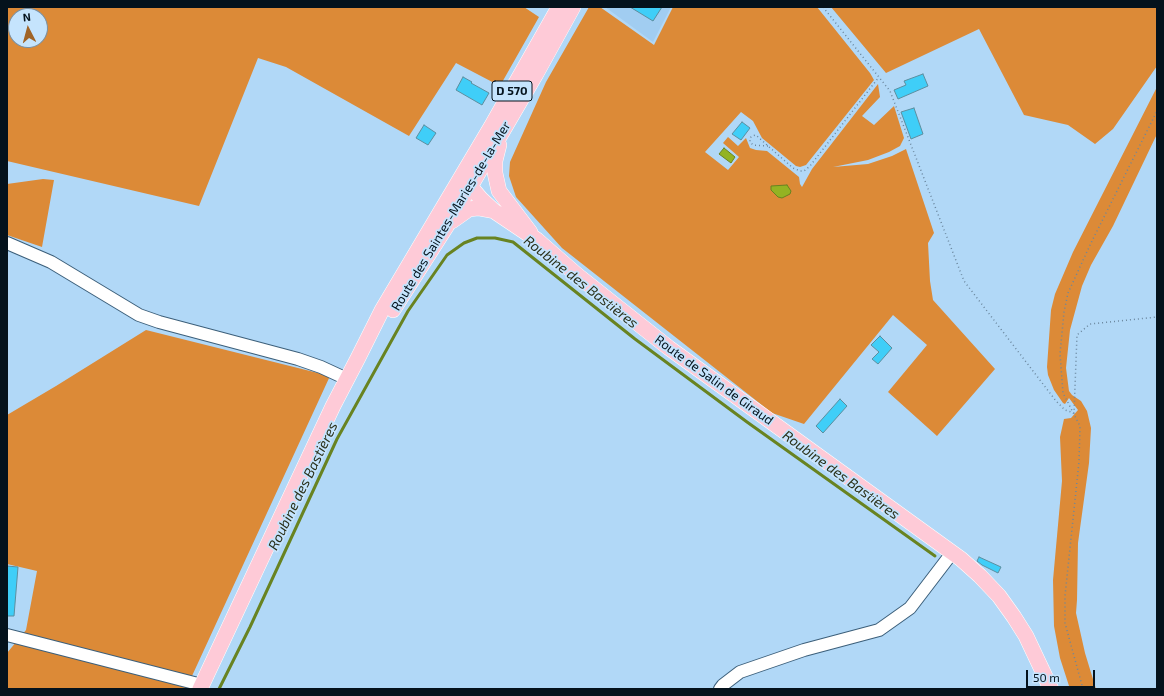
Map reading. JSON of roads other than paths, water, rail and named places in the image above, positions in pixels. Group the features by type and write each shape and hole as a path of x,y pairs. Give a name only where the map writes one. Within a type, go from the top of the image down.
{"main road":[{"name":"Route des Saintes-Maries-de-la-Mer","path":"358,358 390,315 448,224 470,179 562,9"},
{"name":"Route de Salin de Giraud","path":"497,129 495,173 499,191"},
{"name":"Route des Saintes-Maries-de-la-Mer","path":"201,687 327,418 382,310 470,179"},
{"name":"Route de Salin de Giraud","path":"470,179 489,182 499,191 537,240"},
{"name":"Route de Salin de Giraud","path":"470,179 481,200 494,211 537,240 577,275 669,348 952,553 980,576 999,596 1014,617 1029,642 1051,689"},
{"name":"Route de Salin de Giraud","path":"448,224 469,209 478,208 494,211"}],"street":[{"path":"7,243 51,262 129,310 144,317 298,359 321,367 347,379"},
{"path":"720,689 740,672 804,650 879,630 910,608 952,553"},
{"path":"7,635 201,687"}],"waterway":[{"name":"Roubine des Bastières","path":"219,689 250,627 337,439 408,311 447,255 464,243 477,238 495,238 513,242 635,339 747,422 935,556"}]}
